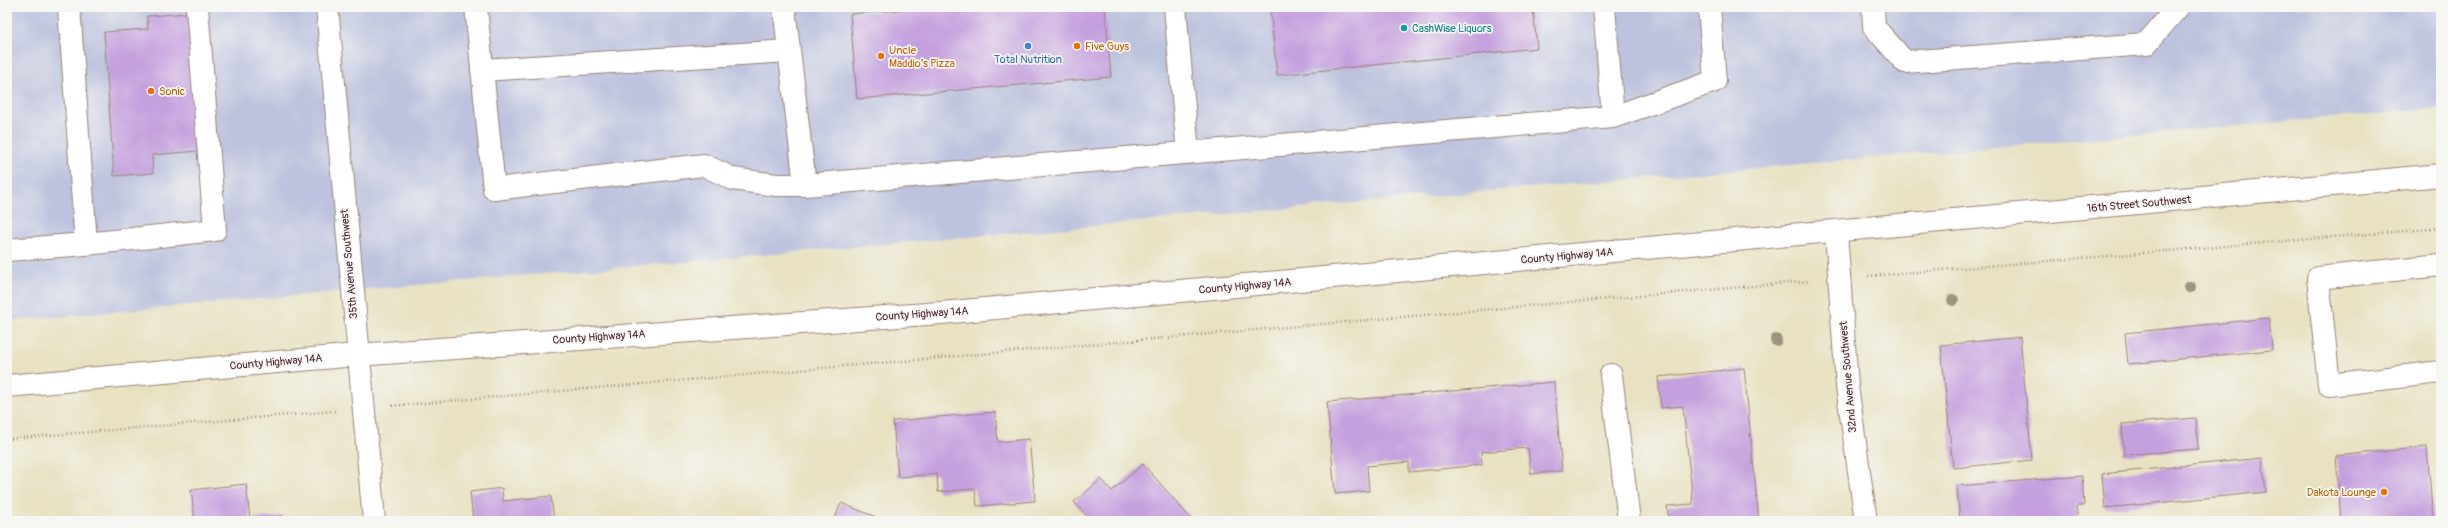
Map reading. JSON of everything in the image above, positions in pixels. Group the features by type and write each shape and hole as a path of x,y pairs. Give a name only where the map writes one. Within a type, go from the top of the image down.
{"main road":[{"path":"7,250 86,244 215,230 197,7"},
{"name":"35th Avenue Southwest","path":"327,7 357,355 374,521"},
{"path":"476,7 494,189 704,165 733,179 776,185 805,186 1613,117 1715,81 1709,7"},
{"path":"784,7 805,186"},
{"path":"1175,7 1188,153"},
{"path":"1604,7 1613,117"},
{"path":"1872,7 1874,27 1905,62 2146,44 2178,7"},
{"path":"72,9 86,244"},
{"path":"482,70 789,51"},
{"name":"16th Street Southwest","path":"1836,232 2441,175"},
{"name":"County Highway 14A","path":"7,386 357,355 942,314 1836,232"},
{"name":"32nd Avenue Southwest","path":"1836,232 1847,386 1866,521"},
{"path":"2441,265 2318,278 2329,385 2441,372"},
{"path":"1611,375 1629,521"}],"path":[{"path":"410,405 1840,278 2441,228"},
{"path":"7,439 318,413"}],"shaded area":[{"path":"7,7 2441,7 2441,108 7,321"}],"building":[{"path":"931,7 1105,7 1111,77 857,99 850,14"},
{"name":"CashWise Liquors","path":"1270,7 1533,7 1537,48 1277,75"},
{"name":"Sonic","path":"188,13 198,151 152,155 153,173 114,176 104,32 148,29 147,16"},
{"path":"2269,318 2272,350 2128,364 2125,333"},
{"path":"2020,337 2032,460 1953,468 1941,345"},
{"path":"1744,368 1759,521 1669,521 1667,506 1693,504 1683,406 1661,408 1658,377"},
{"path":"1554,382 1562,471 1531,474 1528,448 1481,452 1482,465 1409,472 1409,462 1367,466 1369,491 1335,494 1327,402"},
{"path":"995,412 998,442 1029,439 1035,501 977,506 975,489 938,492 937,474 898,477 893,421"},
{"path":"2196,418 2198,449 2124,455 2122,424"},
{"path":"2427,447 2433,521 2341,521 2336,456"},
{"path":"2262,458 2266,492 2105,508 2102,474"},
{"path":"1143,464 1193,521 1091,521 1074,502 1101,479 1112,491"},
{"path":"2082,476 2084,506 2076,506 2078,521 1960,521 1957,486"},
{"path":"246,484 250,519 283,516 284,521 195,521 191,490"},
{"path":"502,488 503,501 551,496 554,521 473,521 470,492"},
{"path":"841,503 886,521 834,521"}],"place":[{"name":"CashWise Liquors","path":"1404,28"},
{"name":"Total Nutrition","path":"1028,46"},
{"name":"Five Guys","path":"1077,46"},
{"name":"Uncle Maddio’s Pizza","path":"881,56"},
{"name":"Sonic","path":"151,91"},
{"name":"Dakota Lounge","path":"2384,492"}]}
